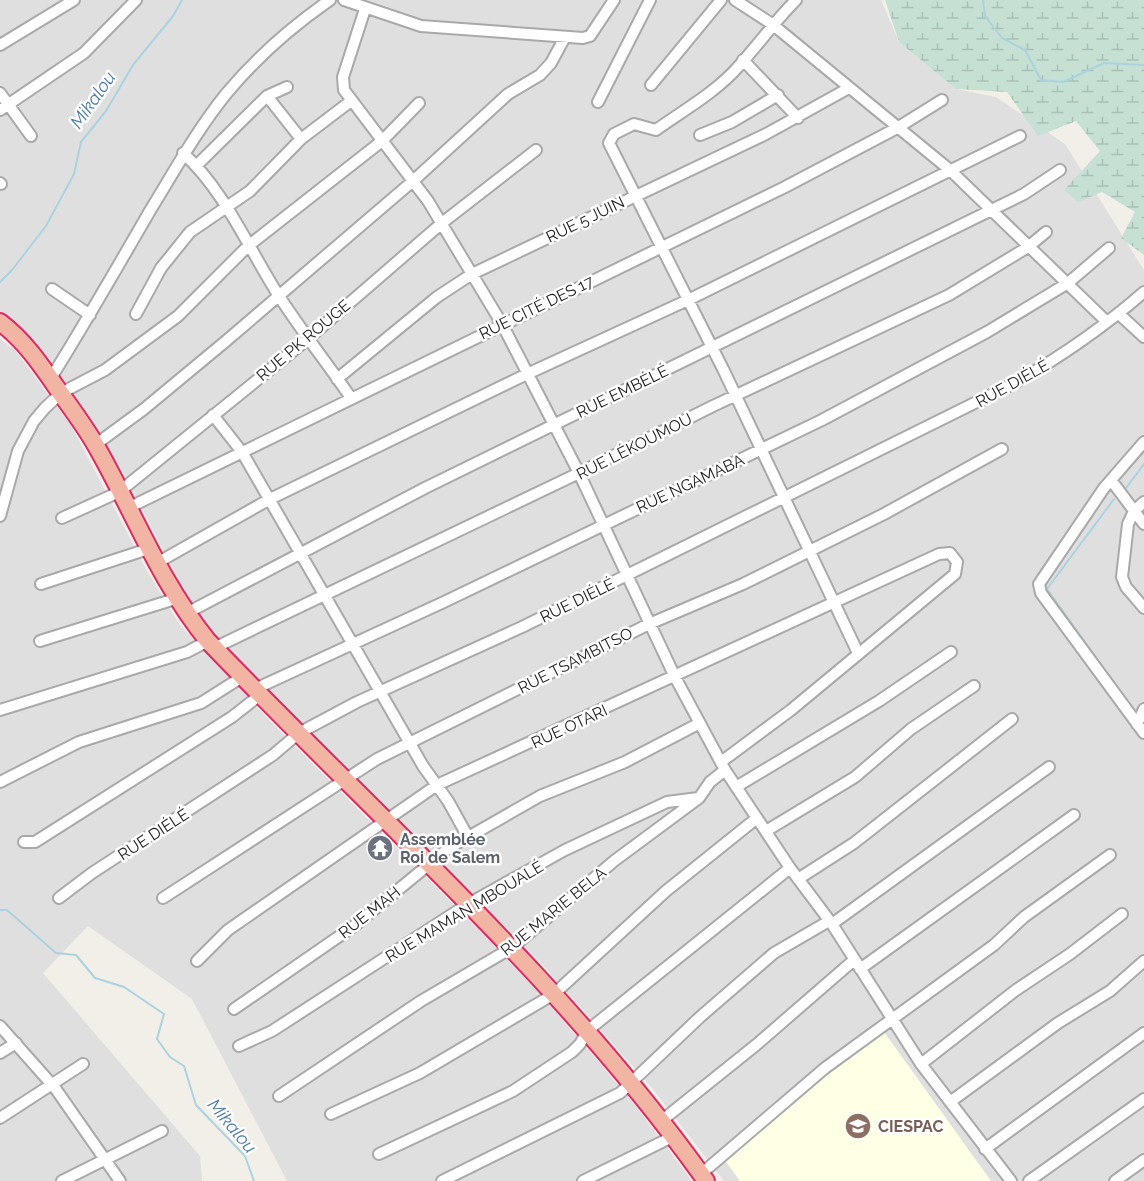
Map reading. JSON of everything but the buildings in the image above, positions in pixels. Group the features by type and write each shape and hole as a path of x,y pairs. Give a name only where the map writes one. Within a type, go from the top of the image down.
{"highway":[{"path":"0,322 30,350 95,445 152,557 185,614 242,677 386,819 428,865 513,947 632,1083 703,1178"}],"street":[{"path":"0,45 74,0"},
{"path":"4,107 84,53 136,0"},
{"path":"51,378 183,153 226,94 260,56 311,12 330,0"},
{"path":"344,0 365,9 421,26 583,38 590,36 614,0"},
{"path":"598,102 650,0"},
{"path":"651,85 721,0"},
{"path":"735,0 772,24 950,170 1107,322"},
{"path":"796,0 772,24 764,38 709,93 656,130 637,123 611,136 610,148 735,395 858,653"},
{"path":"365,9 343,77 344,90 442,223 502,324 555,423 649,624 699,724 723,766 893,1017 921,1064 1011,1181"},
{"path":"95,445 144,409 413,181 508,94 540,75 551,63 565,37"},
{"path":"743,60 798,118"},
{"path":"196,165 267,96 287,87"},
{"name":"RUE 5 JUIN","path":"337,379 413,316 472,274 798,118 849,88"},
{"path":"0,93 4,107 32,136"},
{"path":"700,135 732,122 778,95"},
{"path":"267,96 301,139"},
{"path":"136,314 152,283 190,232 250,191 301,139 351,100"},
{"name":"RUE CITÉ DES 17","path":"128,508 897,128 942,100"},
{"path":"0,516 22,443 39,414 61,393 105,370 178,316 248,246 382,141 418,103"},
{"path":"41,584 152,557 527,374 688,300 1020,136"},
{"name":"RUE PK ROUGE","path":"62,518 119,492 309,338 442,223 536,150"},
{"path":"183,153 196,165 225,207 278,295 351,398"},
{"name":"RUE EMBÉLÉ","path":"185,614 300,551 555,423 971,221 1024,194 1060,170"},
{"name":"RUE LÉKOUMOU","path":"0,710 211,645 324,594 579,473 735,395 949,295 1028,247 1046,232"},
{"name":"RUE NGAMABA","path":"24,842 35,843 232,717 258,692 353,643 444,602 899,380 1068,283 1109,248"},
{"path":"52,289 90,315"},
{"name":"RUE DIÉLÉ","path":"59,898 77,883 273,755 299,733 381,691 627,575 1015,383 1048,364 1119,314 1144,292"},
{"path":"1119,314 1144,337"},
{"path":"213,415 242,452 409,742 468,837"},
{"path":"1141,729 1039,590 1041,580 1111,480 1144,442"},
{"name":"RUE TSAMBITSO","path":"163,898 344,780 409,742 649,624 743,584 932,489 1002,448"},
{"path":"1111,480 1144,524"},
{"path":"1144,502 1134,512 1128,524 1122,577 1126,587 1144,608"},
{"name":"RUE OTARI","path":"198,961 228,930 345,852 386,819 437,785 939,554 950,553 954,557 957,562 955,574"},
{"name":"RUE MARIE BELA","path":"279,1096 421,1001 513,947 614,861 699,798 723,766 955,574"},
{"path":"40,641 175,599"},
{"path":"736,787 879,701 951,652"},
{"path":"0,782 79,742 201,703 242,677"},
{"path":"766,831 855,777 911,729 974,686"},
{"path":"1141,729 1144,709"},
{"path":"798,879 854,843 1012,719"},
{"name":"RUE MAH","path":"234,1009 354,926 428,865 468,837 540,796 625,762 699,724"},
{"path":"442,1181 602,1103 632,1083 700,1017 774,953 830,923 1049,767"},
{"name":"RUE MAMAN MBOUALÉ","path":"239,1046 272,1031 468,904 564,850 667,802 699,798"},
{"path":"660,1122 857,964 1074,815"},
{"path":"332,1114 420,1073 554,994 666,891 757,818"},
{"path":"703,1178 825,1068 994,945 1024,917 1110,855"},
{"path":"379,1154 513,1091 572,1052 588,1031 790,868"},
{"path":"921,1064 1016,990 1070,954 1122,914"},
{"path":"950,1102 1058,1023 1110,991 1144,962"},
{"path":"0,1026 52,1084 120,1181"},
{"path":"985,1149 1144,1033"},
{"path":"0,1053 16,1043"},
{"path":"0,1119 83,1064"},
{"path":"1029,1181 1144,1099"},
{"path":"62,1181 162,1131"},
{"path":"583,1181 672,1137"},
{"path":"1115,1181 1144,1160"}],"shaded area":[{"path":"0,0 881,0 899,42 956,89 996,97 1065,144 1144,270 1144,1181 724,1181 652,1088 542,964 339,764 200,622 122,470 39,349 0,312"},
{"path":"0,339 15,350 71,425 147,571 180,625 275,726 530,981 632,1101 692,1181 287,1181 192,999 88,926 43,973 200,1156 202,1181 0,1181"},
{"name":"CIESPAC","path":"882,1029 991,1181 740,1181 724,1159"}],"green space":[{"path":"885,0 1144,0 1144,255 1121,238 1135,212 1102,192 1078,202 1064,190 1100,151 1076,121 1038,136 1007,92 956,89 899,42"}],"waterway":[{"name":"Mikalou","path":"0,282 46,226 74,174 81,142 106,111 133,65 173,16 182,0"},
{"path":"983,0 985,16 1002,38 1025,50 1041,80 1063,82 1104,63 1144,65"},
{"path":"1126,488 1144,464"},
{"path":"1114,499 1047,589 1129,704"},
{"name":"Mikalou","path":"0,910 7,910 56,953 76,955 95,978 124,987 164,1014 157,1039 170,1057 184,1066 196,1105 245,1156 254,1181"}],"place":[{"name":"Assemblée Roi de Salem","path":"380,848"},
{"name":"CIESPAC","path":"858,1126"}]}
